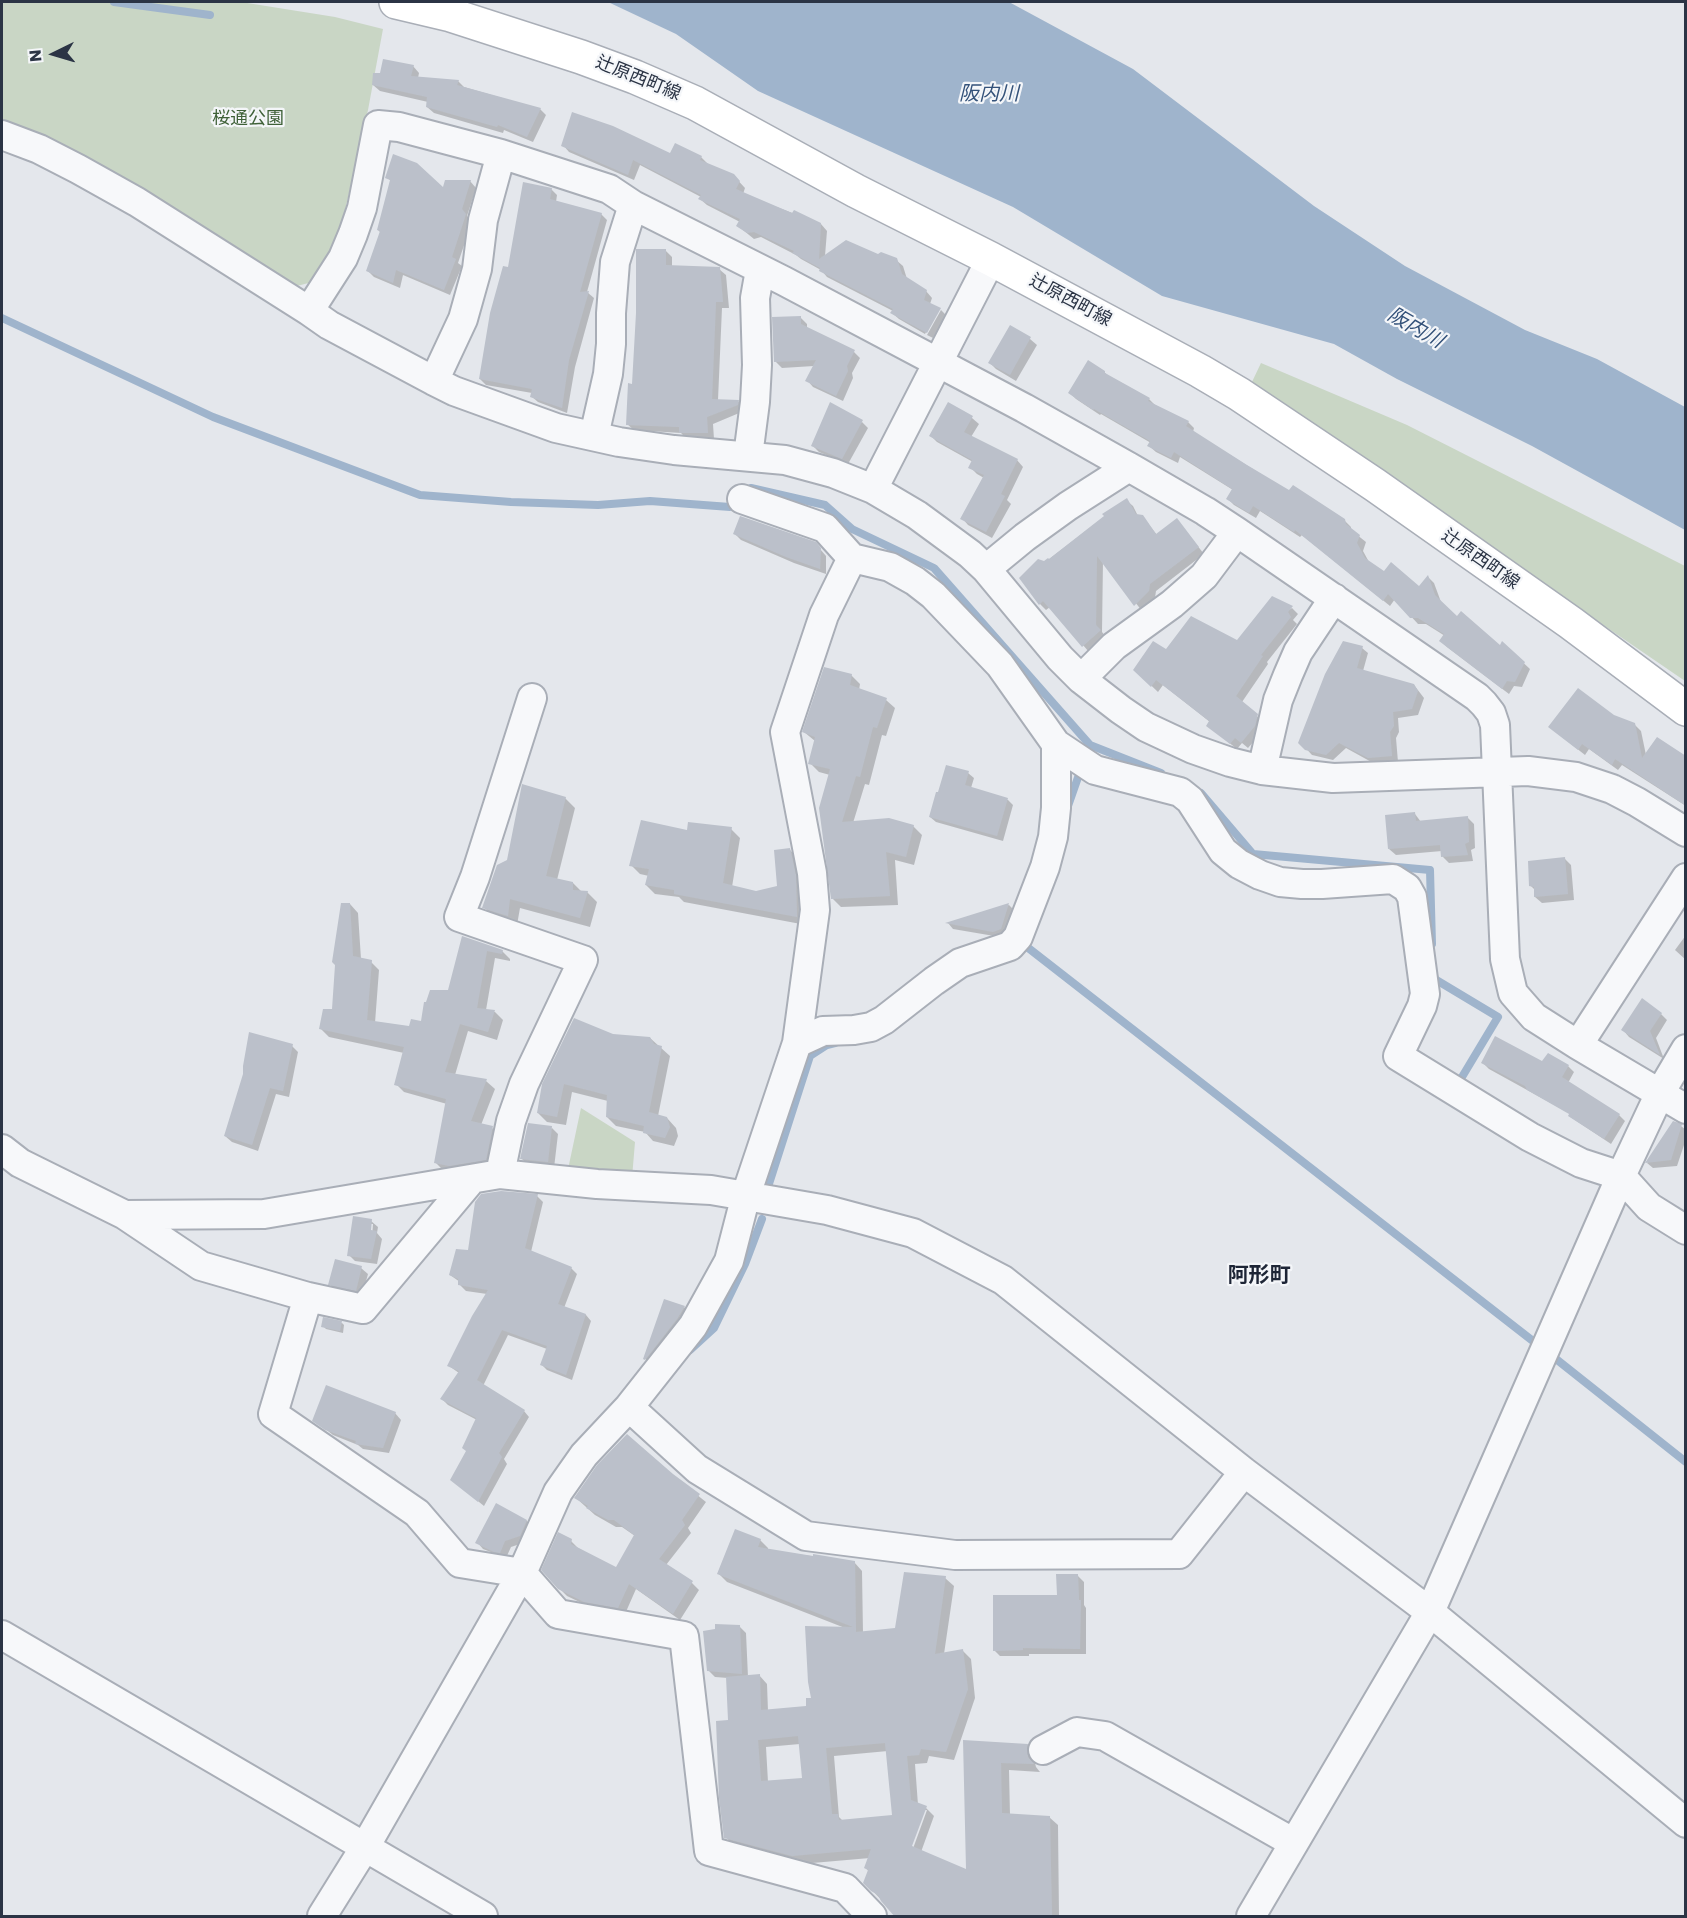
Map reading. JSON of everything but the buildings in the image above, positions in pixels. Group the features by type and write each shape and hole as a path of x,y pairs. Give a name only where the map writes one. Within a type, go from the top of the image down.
{"main road":[{"name":"辻原西町線","path":"396,2 451,15 580,57 635,77 695,103 856,191 991,259 1191,366 1239,394 1375,485 1562,617 1686,709"}],"street":[{"path":"309,310 343,258 353,234 362,208 378,124 399,127 501,154 609,189 633,206 784,281 1023,408 1205,511 1334,598 1484,704 1491,713 1495,725 1505,959 1513,993 1534,1017 1686,1109"},
{"path":"2,135 39,149 137,202 309,310 329,325 454,391 556,428 674,450 785,460 811,466 873,489 944,534 986,569 1060,658 1081,679 1146,726 1193,749 1262,770 1333,778 1528,771 1576,777 1612,789 1686,832"},
{"path":"434,381 463,319 477,269 483,220 501,154"},
{"path":"594,436 608,374 611,344 610,313 615,262 633,206"},
{"path":"873,489 991,259"},
{"path":"748,456 755,402 757,365 755,298 760,270"},
{"path":"986,569 1068,506 1129,467"},
{"path":"742,499 825,528 852,558 890,567 915,581 933,595 1000,665 1074,756 1180,792 1190,800 1223,850 1239,864 1280,882 1322,884 1393,879 1407,888 1412,897 1425,994 1422,1006 1398,1056 1530,1137 1581,1163 1620,1176 1649,1207 1686,1230"},
{"path":"1081,679 1114,646 1172,604 1204,576 1237,532"},
{"path":"322,1917 365,1847 522,1573 558,1492 584,1455 629,1407 693,1326 729,1261 746,1195 797,1043 815,910 812,873 785,732 824,615 852,558"},
{"path":"1262,770 1278,700 1288,675 1298,652 1334,598"},
{"path":"500,1174 511,1121 524,1084 583,960 459,917 475,877 532,698"},
{"path":"797,1043 823,1031 871,1027 884,1020 960,963 1010,946 1018,937 1045,867 1053,837 1056,808 1074,756"},
{"path":"1578,1045 1686,878"},
{"path":"1251,1917 1430,1612 1620,1176 1660,1093 1686,1049"},
{"path":"2,1149 20,1163 125,1215 201,1266 308,1297 363,1309 472,1179"},
{"path":"125,1215 264,1214 500,1174 597,1184 711,1190 827,1210 913,1233 1003,1280 1244,1472 1430,1612 1686,1823"},
{"path":"308,1297 273,1414 417,1513 460,1563 522,1573 558,1614 684,1636 709,1851 845,1888 872,1917"},
{"path":"629,1407 697,1469 806,1536 955,1555 1179,1554 1244,1472"},
{"path":"2,1635 483,1917"},
{"path":"1043,1750 1077,1732 1105,1736 1294,1843"}],"green space":[{"name":"桜通公園","path":"2,2 241,2 335,17 383,29 368,110 343,219 316,281 297,286 148,193 2,122"},
{"path":"1261,363 1407,425 1685,566 1685,681 1251,384"},
{"path":"581,1108 635,1142 632,1178 567,1174"}],"water":[{"name":"阪内川","path":"608,2 1009,2 1133,69 1314,206 1405,266 1525,330 1597,359 1685,407 1685,530 1532,446 1397,379 1334,344 1162,296 1013,207 758,91 676,34"}],"waterway":[{"path":"114,2 210,15"},
{"path":"2,318 213,417 420,495 511,502 598,505 650,501 730,507 734,498"},
{"path":"751,488 825,505 852,529 934,568 1090,745 1161,773"},
{"path":"1068,806 1082,766"},
{"path":"1201,793 1253,854 1430,870 1432,944"},
{"path":"1027,947 1686,1462"},
{"path":"1432,974 1433,978 1498,1017 1459,1082"},
{"path":"767,1190 810,1056 827,1045 835,1043"},
{"path":"690,1350 714,1328 745,1264 762,1219"}],"district":[{"name":"阿形町","path":"1259,1277"}]}
